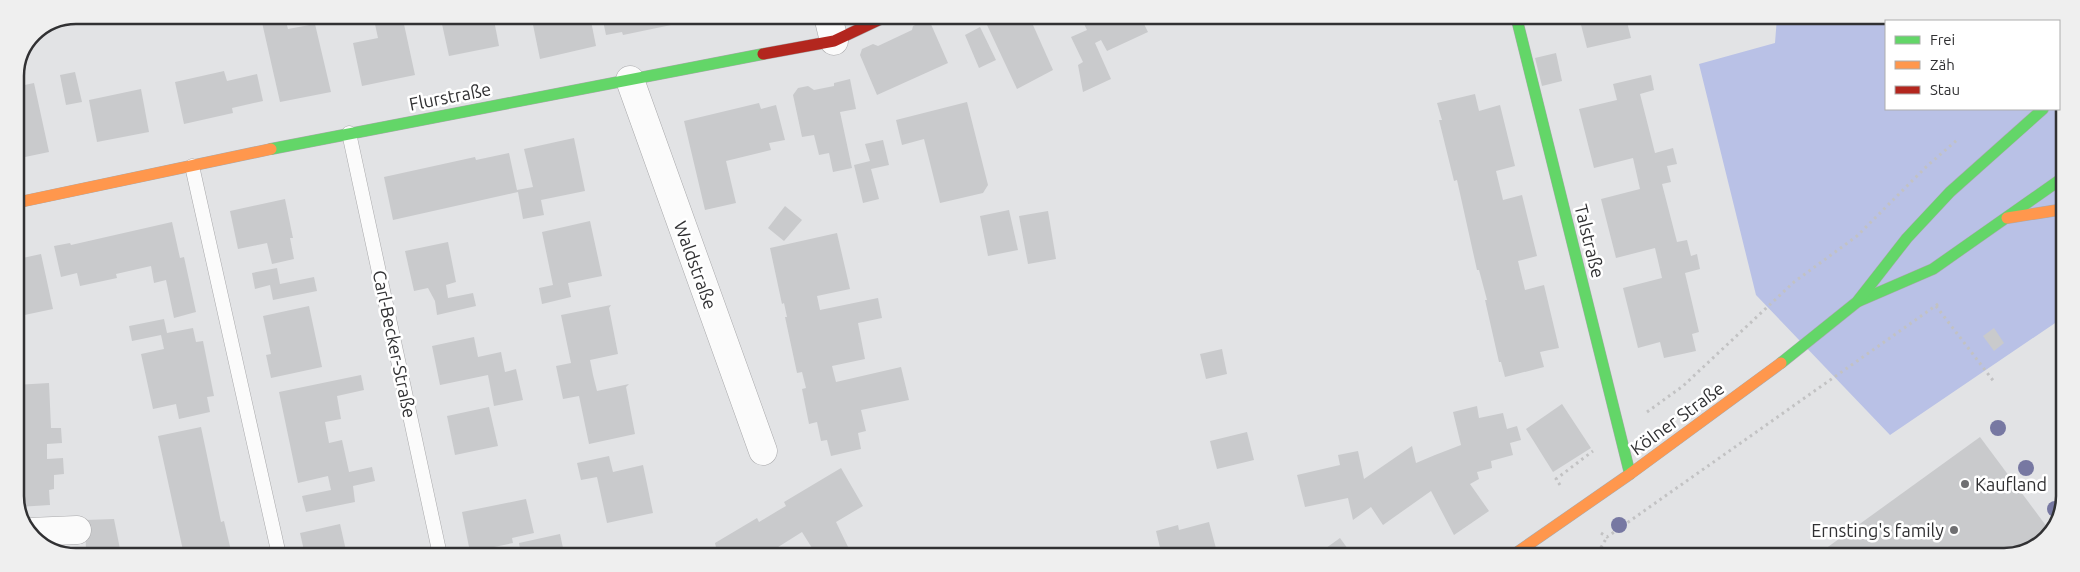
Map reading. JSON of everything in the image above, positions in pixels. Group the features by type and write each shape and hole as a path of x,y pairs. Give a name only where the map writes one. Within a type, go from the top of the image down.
{"main road":[{"name":"Flurstraße","path":"24,201 349,133 630,80 850,24"},
{"name":"Talstraße","path":"1518,24 1630,474"},
{"name":"Kölner Straße","path":"1524,548 1630,474 1781,363 1858,302 1907,238 1950,192 2042,110"},
{"name":"Kölner Straße","path":"1858,302 1933,269 2056,184"},
{"path":"2007,218 2056,210"}],"street":[{"name":"Waldstraße","path":"630,80 763,450"},
{"path":"39,532 77,530"}],"lane":[{"name":"Carl-Becker-Straße","path":"349,133 438,548"},
{"path":"192,166 276,548"}],"path":[{"path":"1607,537 1578,511 1556,479 1683,386 1794,282 1858,236 1927,166 1964,134"},
{"path":"1601,548 1607,537 1944,300"},
{"path":"1936,306 1995,383"}],"shaded area":[{"path":"1776,24 1885,24 1885,110 2056,110 2056,322 1890,435 1756,295 1699,64 1775,43"}],"building":[{"path":"262,24 287,24 288,29 315,24 331,92 280,102"},
{"path":"375,24 404,24 415,75 362,86 353,43 378,38"},
{"path":"442,24 495,24 499,46 449,56"},
{"path":"533,24 592,24 596,46 540,59"},
{"path":"604,24 676,24 623,35 622,32 606,35"},
{"path":"917,24 931,24 948,63 877,95 860,55 862,49 873,44 878,46 912,30 913,26"},
{"path":"1033,24 1053,70 1017,89 987,25"},
{"path":"1084,24 1144,24 1148,32 1107,51 1101,40 1095,43 1111,79 1083,92 1078,65 1083,62 1071,37 1087,30"},
{"path":"1581,24 1628,24 1631,38 1587,48"},
{"path":"980,27 996,60 979,68 965,35"},
{"path":"1556,53 1562,81 1542,86 1535,58"},
{"path":"224,71 227,81 257,74 263,101 232,108 233,113 184,124 175,82"},
{"path":"75,72 82,102 66,105 60,75"},
{"path":"1651,75 1654,90 1640,94 1655,153 1673,148 1677,164 1667,166 1671,182 1662,184 1677,242 1687,240 1691,256 1697,254 1700,269 1685,273 1699,332 1692,334 1696,351 1664,358 1660,342 1638,348 1623,288 1662,278 1655,248 1616,258 1601,199 1640,189 1633,158 1594,168 1579,109 1617,100 1613,84"},
{"path":"850,79 856,109 840,112 852,168 833,172 829,153 819,155 814,135 802,137 793,95 798,88 808,86 814,90 834,86 834,83"},
{"path":"34,83 49,152 25,157 24,152 24,85"},
{"path":"141,89 149,132 97,142 89,100"},
{"path":"1475,94 1479,111 1500,105 1515,166 1496,171 1503,200 1522,195 1537,256 1518,261 1525,290 1544,285 1559,348 1540,352 1544,367 1505,377 1501,362 1499,362 1485,300 1487,300 1479,270 1477,270 1457,180 1454,181 1439,120 1442,120 1437,103"},
{"path":"967,102 988,185 983,193 940,203 924,139 902,145 896,120"},
{"path":"759,103 761,109 776,105 785,140 769,143 771,150 726,161 736,203 705,210 684,121"},
{"path":"574,138 585,191 541,200 544,215 523,219 518,192 393,220 384,177 475,157 476,160 509,153 517,190 533,187 524,149"},
{"path":"883,140 889,165 871,169 879,199 863,203 854,165 870,161 865,144"},
{"path":"285,199 293,238 290,238 294,259 272,264 267,243 238,249 230,211"},
{"path":"785,206 802,220 784,241 768,228"},
{"path":"1009,210 1018,250 988,256 980,216"},
{"path":"1048,211 1056,259 1028,264 1019,216"},
{"path":"590,221 602,276 568,283 571,297 542,304 539,288 553,285 542,232"},
{"path":"172,222 180,258 184,257 196,312 174,318 166,280 154,283 151,266 116,274 117,278 80,286 77,273 61,277 54,246 70,243 71,245"},
{"path":"837,233 850,289 817,296 820,310 878,298 882,318 858,323 865,359 832,366 836,382 901,367 909,400 861,410 866,431 858,433 861,449 831,456 827,440 821,441 817,422 809,424 802,389 806,388 802,372 797,373 785,317 787,317 784,303 782,304 770,248"},
{"path":"448,242 456,282 446,285 448,298 473,293 476,306 437,315 435,301 428,288 414,291 405,251"},
{"path":"41,254 53,309 24,315 24,258"},
{"path":"277,268 280,284 314,277 317,291 273,300 270,285 255,289 252,273"},
{"path":"611,305 609,308 618,354 590,360 597,391 629,384 626,387 635,434 589,444 579,396 563,399 556,366 571,363 561,315"},
{"path":"309,306 322,367 271,378 266,355 271,354 263,316"},
{"path":"164,319 167,333 193,328 196,342 203,341 214,396 207,397 210,412 179,419 176,404 153,409 141,354 164,349 161,335 132,341 129,326"},
{"path":"1994,328 2004,343 1994,351 1983,336"},
{"path":"474,337 478,357 501,352 505,372 516,369 523,400 494,406 488,375 440,385 432,346"},
{"path":"1222,349 1227,374 1206,379 1200,354"},
{"path":"361,375 364,390 337,396 341,419 325,422 329,443 342,440 349,472 372,467 375,481 353,486 355,502 306,512 302,496 331,490 328,476 298,483 279,392"},
{"path":"49,383 51,428 61,428 62,443 47,444 47,459 63,458 64,474 54,475 54,489 49,490 50,505 25,506 24,384"},
{"path":"1562,404 1591,448 1553,472 1526,429"},
{"path":"1477,406 1479,418 1503,413 1507,429 1517,426 1521,440 1510,443 1513,455 1491,461 1492,468 1477,472 1479,479 1470,484 1489,511 1454,535 1431,491 1383,525 1371,507 1353,520 1348,498 1305,507 1297,475 1340,465 1338,455 1358,451 1364,479 1412,446 1416,463 1461,445 1453,412"},
{"path":"489,407 498,446 455,455 447,416"},
{"path":"201,427 221,522 224,521 230,548 182,548 158,436"},
{"path":"1247,432 1254,460 1217,469 1210,441"},
{"name":"Kaufland","path":"1980,437 2046,526 2041,533 2027,543 2014,547 1826,548"},
{"path":"609,456 613,472 643,465 653,513 607,523 597,477 581,480 577,463"},
{"path":"841,468 863,506 836,522 849,548 812,548 802,532 777,548 716,548 715,543 757,518 759,522 786,506 784,502"},
{"path":"526,499 534,533 512,538 513,543 489,548 469,548 462,512"},
{"path":"114,519 120,548 86,548 85,520"},
{"path":"1209,522 1216,548 1160,548 1156,531 1178,525 1179,530"},
{"path":"340,524 345,548 303,548 300,533"},
{"path":"560,534 563,548 520,548 519,543"},
{"path":"1340,538 1347,548 1326,548"}],"traffic: fast":[{"path":"1518,24 1630,474"},
{"path":"271,149 763,54"},
{"path":"1781,363 1857,302 1907,238 1950,192 2042,110"},
{"path":"1859,301 1933,269 2056,183"}],"traffic: slow":[{"path":"24,201 271,149"},
{"path":"2007,218 2056,210"},
{"path":"1524,548 1630,474 1781,363"}],"traffic: jam":[{"path":"763,54 834,41 870,24"}],"place":[{"name":"Kaufland","path":"1965,484"},
{"name":"Ernsting's family","path":"1954,530"}]}
